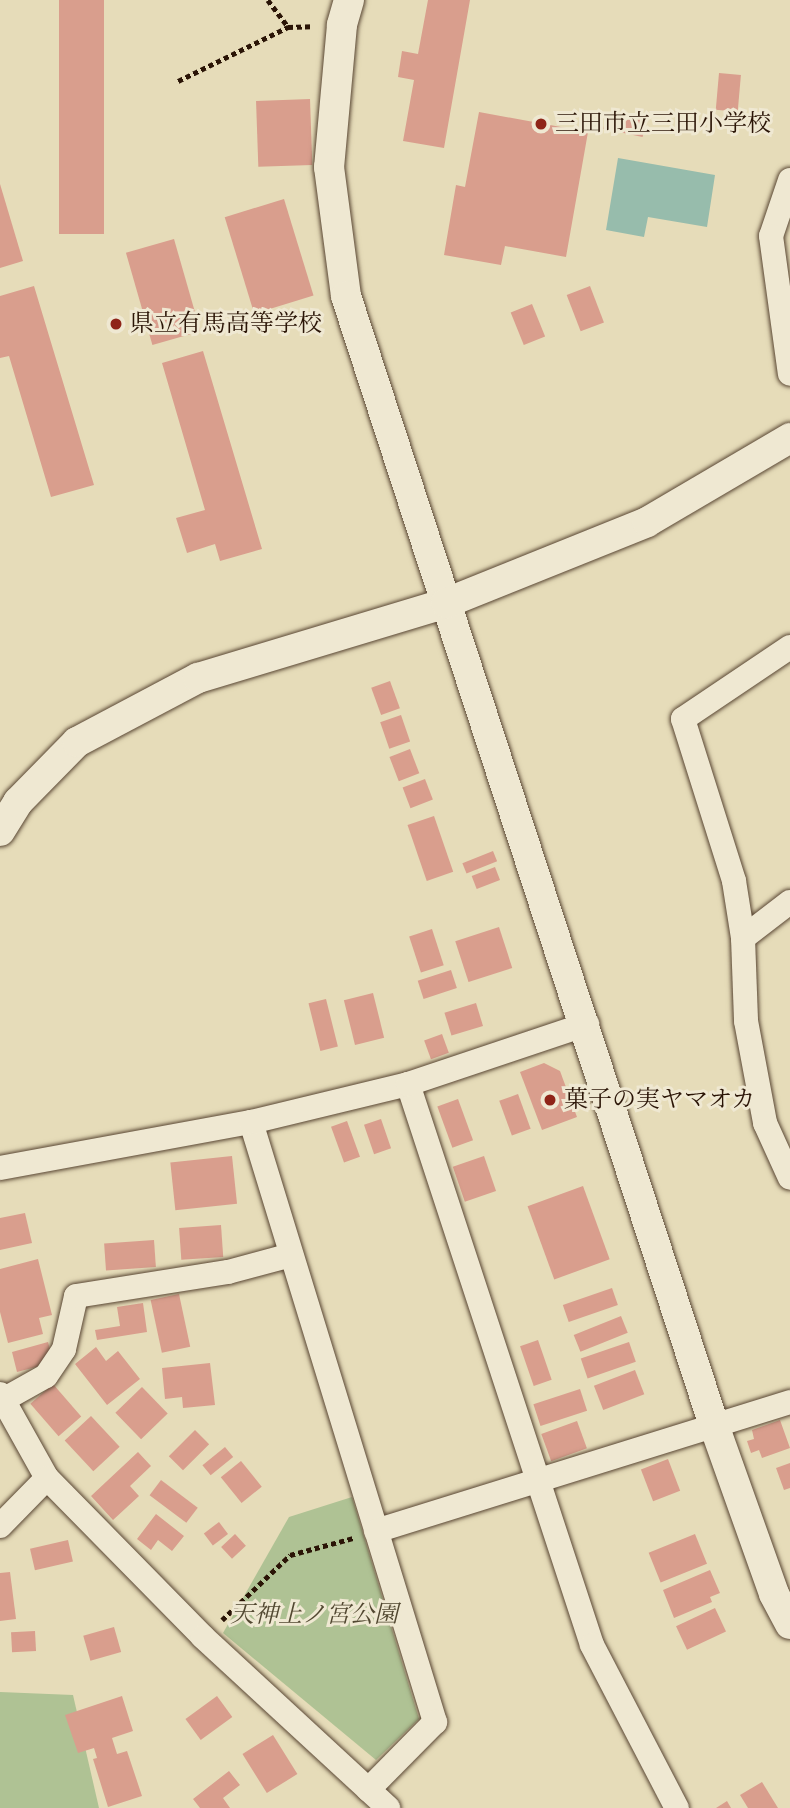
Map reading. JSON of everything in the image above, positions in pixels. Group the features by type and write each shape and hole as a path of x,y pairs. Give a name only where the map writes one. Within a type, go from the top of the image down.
{"street":[{"path":"346,12 329,167 346,296 587,1024 715,1428 774,1594 790,1624"},
{"path":"790,180 771,236 790,374"},
{"path":"0,831 18,802 77,742 198,678 446,603 647,522 790,438"},
{"path":"790,647 683,719 734,881 743,938 746,1021 765,1123 790,1178"},
{"path":"743,938 790,901"},
{"path":"0,1168 251,1122 408,1084 587,1024"},
{"path":"408,1084 592,1645 677,1808"},
{"path":"251,1122 435,1722 368,1790"},
{"path":"291,1255 228,1272 76,1296 64,1349 46,1376 2,1397 47,1478 203,1637 388,1808"},
{"path":"376,1531 715,1428 790,1402"},
{"path":"0,1526 47,1478"}],"path":[{"path":"268,0 288,27"},
{"path":"178,81 288,27 346,12"},
{"path":"203,1637 290,1555 376,1531"}],"green space":[{"name":"天神上ノ宮公園","path":"352,1497 419,1719 376,1760 223,1633 289,1517"},
{"path":"0,1692 73,1695 99,1808 0,1808"}],"shaded area":[{"path":"618,158 715,175 707,227 648,217 644,237 606,230"}],"building":[{"path":"59,0 104,0 104,234 59,234"},
{"path":"428,0 470,0 444,148 403,141 414,80 398,77 402,51 418,54"},
{"path":"719,73 741,75 738,112 716,110"},
{"path":"310,99 312,165 258,167 256,101"},
{"path":"479,112 588,132 566,257 505,246 501,265 444,255 456,185 465,187"},
{"path":"607,112 646,120 643,137 603,129"},
{"path":"0,184 23,261 0,268"},
{"path":"284,199 314,296 254,314 225,217"},
{"path":"174,239 200,331 152,345 126,253"},
{"path":"34,286 94,485 51,497 9,356 0,358 0,296"},
{"path":"590,286 604,322 581,331 567,295"},
{"path":"532,304 545,336 524,345 511,313"},
{"path":"203,351 262,549 220,561 215,544 187,553 176,518 205,510 162,363"},
{"path":"390,681 400,708 381,715 371,688"},
{"path":"401,715 410,741 389,749 380,722"},
{"path":"410,749 419,773 399,781 389,757"},
{"path":"425,779 433,800 410,808 403,788"},
{"path":"434,816 453,872 427,881 408,825"},
{"path":"493,851 497,861 467,874 462,863"},
{"path":"495,867 500,880 477,889 472,876"},
{"path":"499,927 512,968 469,982 455,941"},
{"path":"432,929 444,965 421,973 409,936"},
{"path":"451,970 457,988 424,999 418,981"},
{"path":"373,993 384,1038 355,1045 344,1000"},
{"path":"326,999 338,1047 320,1051 309,1003"},
{"path":"476,1003 483,1026 451,1036 444,1013"},
{"path":"442,1034 449,1053 431,1059 424,1040"},
{"name":"菓子の実ヤマオカ","path":"544,1063 560,1071 577,1117 542,1130 520,1072"},
{"path":"518,1094 531,1129 512,1136 499,1101"},
{"path":"458,1099 473,1140 452,1148 437,1107"},
{"path":"381,1119 391,1148 374,1154 364,1125"},
{"path":"347,1121 360,1157 344,1163 331,1127"},
{"path":"232,1156 237,1204 175,1210 170,1162"},
{"path":"484,1156 496,1191 465,1202 453,1167"},
{"path":"583,1186 610,1259 554,1279 528,1206"},
{"path":"25,1213 32,1243 0,1250 0,1218"},
{"path":"221,1225 223,1257 181,1260 179,1228"},
{"path":"154,1240 156,1267 106,1270 104,1243"},
{"path":"38,1259 52,1315 39,1318 43,1334 8,1343 0,1312 0,1269"},
{"path":"612,1288 618,1305 569,1322 563,1305"},
{"path":"179,1294 190,1347 162,1353 151,1300"},
{"path":"143,1303 147,1332 97,1340 95,1330 120,1326 117,1307"},
{"path":"621,1316 628,1333 580,1352 574,1335"},
{"path":"538,1340 552,1380 534,1386 520,1346"},
{"path":"48,1342 51,1353 40,1366 17,1372 12,1352"},
{"path":"629,1342 636,1362 588,1378 581,1359"},
{"path":"96,1347 106,1361 118,1351 140,1379 107,1405 75,1364"},
{"path":"210,1363 215,1405 183,1408 182,1397 165,1399 162,1368"},
{"path":"635,1370 644,1394 603,1410 594,1386"},
{"path":"53,1384 81,1416 59,1436 30,1404"},
{"path":"142,1387 168,1414 141,1439 115,1413"},
{"path":"580,1389 587,1411 541,1426 533,1404"},
{"path":"91,1416 120,1447 93,1471 65,1441"},
{"path":"780,1420 790,1448 762,1458 759,1450 751,1453 747,1441 754,1439 752,1430"},
{"path":"577,1421 587,1448 551,1461 541,1434"},
{"path":"195,1430 209,1444 183,1470 169,1456"},
{"path":"225,1447 233,1457 211,1475 202,1465"},
{"path":"138,1452 151,1466 130,1486 139,1496 113,1520 91,1496"},
{"path":"668,1459 680,1491 653,1501 641,1469"},
{"path":"241,1461 262,1487 242,1503 221,1477"},
{"path":"790,1463 790,1488 784,1490 776,1468"},
{"path":"161,1480 198,1508 186,1523 150,1495"},
{"path":"156,1514 184,1536 172,1551 158,1540 151,1550 137,1539"},
{"path":"219,1522 228,1534 213,1545 204,1533"},
{"path":"235,1534 246,1546 232,1559 221,1547"},
{"path":"695,1534 707,1564 661,1582 649,1553"},
{"path":"68,1540 73,1561 35,1570 30,1549"},
{"path":"710,1570 720,1593 710,1597 712,1602 674,1618 663,1590"},
{"path":"10,1572 16,1619 0,1621 0,1573"},
{"path":"715,1608 726,1632 687,1650 676,1626"},
{"path":"114,1627 121,1652 90,1661 83,1636"},
{"path":"35,1631 36,1651 12,1652 11,1632"},
{"path":"122,1696 133,1731 112,1738 117,1754 127,1751 142,1796 108,1807 93,1759 97,1758 94,1748 78,1753 65,1715"},
{"path":"217,1696 232,1717 201,1740 185,1719"},
{"path":"273,1735 297,1774 267,1793 242,1754"},
{"path":"229,1771 240,1785 223,1798 230,1808 200,1808 193,1799"},
{"path":"762,1782 778,1808 748,1808 740,1795"},
{"path":"727,1801 731,1808 716,1808"}],"place":[{"name":"三田市立三田小学校","path":"541,124"},
{"name":"県立有馬高等学校","path":"116,324"},
{"name":"菓子の実ヤマオカ","path":"550,1100"}]}
